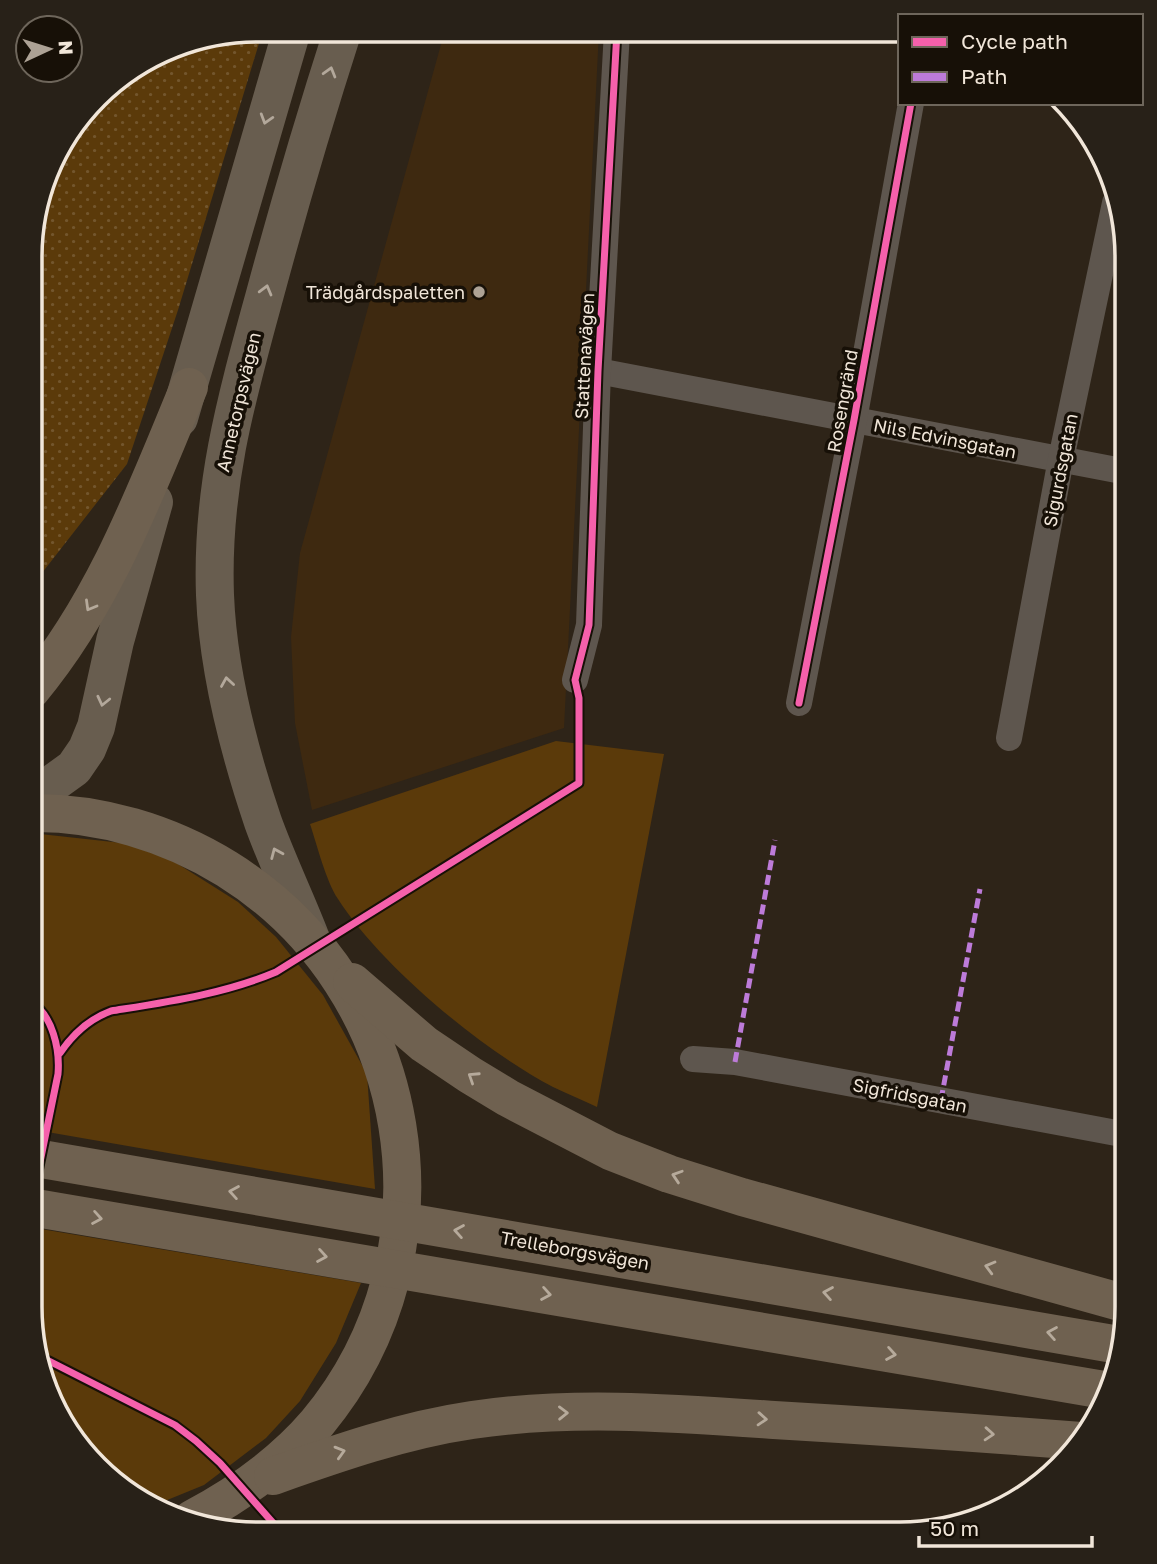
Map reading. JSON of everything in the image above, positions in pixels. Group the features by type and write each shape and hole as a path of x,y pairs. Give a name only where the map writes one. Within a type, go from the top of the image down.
{"highway":[{"path":"42,676 77,627 128,534 188,387"},
{"path":"42,814 88,817 131,826 172,840 210,858 247,881 281,908 322,953 424,1044 508,1098 610,1151 669,1174 742,1197 1115,1301"},
{"path":"222,1502 286,1455 317,1423 343,1387 365,1349 384,1302 397,1253 403,1203 402,1153 394,1102 375,1043 360,1009 322,953"},
{"name":"Trelleborgsvägen","path":"42,1159 1112,1344"},
{"path":"42,1209 1098,1389"},
{"path":"222,1502 321,1458 422,1430 472,1420 540,1413 694,1414 1069,1440"}],"main road":[{"path":"42,791 74,768 87,749 96,727 131,580 289,42"},
{"name":"Annetorpsvägen","path":"322,953 264,824 233,717 215,596 216,538 219,485 228,433 273,265 339,42"}],"street":[{"name":"Stattenavägen","path":"575,680 589,625 598,371 616,42"},
{"name":"Rosengränd","path":"799,703 854,420 911,105"},
{"name":"Sigurdsgatan","path":"1009,738 1061,459 1111,220"},
{"name":"Nils Edvinsgatan","path":"598,371 1115,470"},
{"name":"Sigfridsgatan","path":"693,1059 735,1062 1115,1133"}],"shaded area":[{"path":"259,42 178,310 127,464 42,573 42,257 49,201 58,174 78,137 115,95 137,78 174,58 201,49"},
{"name":"Trädgårdspaletten","path":"442,42 598,42 564,728 312,810 295,723 291,637 300,553"},
{"path":"556,741 664,754 597,1107 525,1071 465,1029 406,978 357,925 338,899 326,873 310,824"},
{"path":"42,834 122,843 170,859 238,902 276,937 323,995 367,1074 375,1189 42,1131"},
{"path":"42,1229 361,1283 336,1343 300,1401 266,1438 204,1485 165,1501 149,1493 126,1478 105,1459 86,1438 71,1415 53,1376 46,1349 42,1307"}],"marked path":[{"path":"735,1062 775,840"},
{"path":"941,1100 980,889"}],"cycle path":[{"path":"60,1053 82,1028 111,1011 216,992 276,972 579,783 579,698 575,680 589,625 598,371 616,42"},
{"path":"799,703 854,420 911,105"},
{"path":"42,1012 56,1044 58,1074 42,1152"},
{"path":"49,1361 175,1425 220,1463 272,1522"}],"place":[{"name":"Trädgårdspaletten","path":"479,292"}]}
